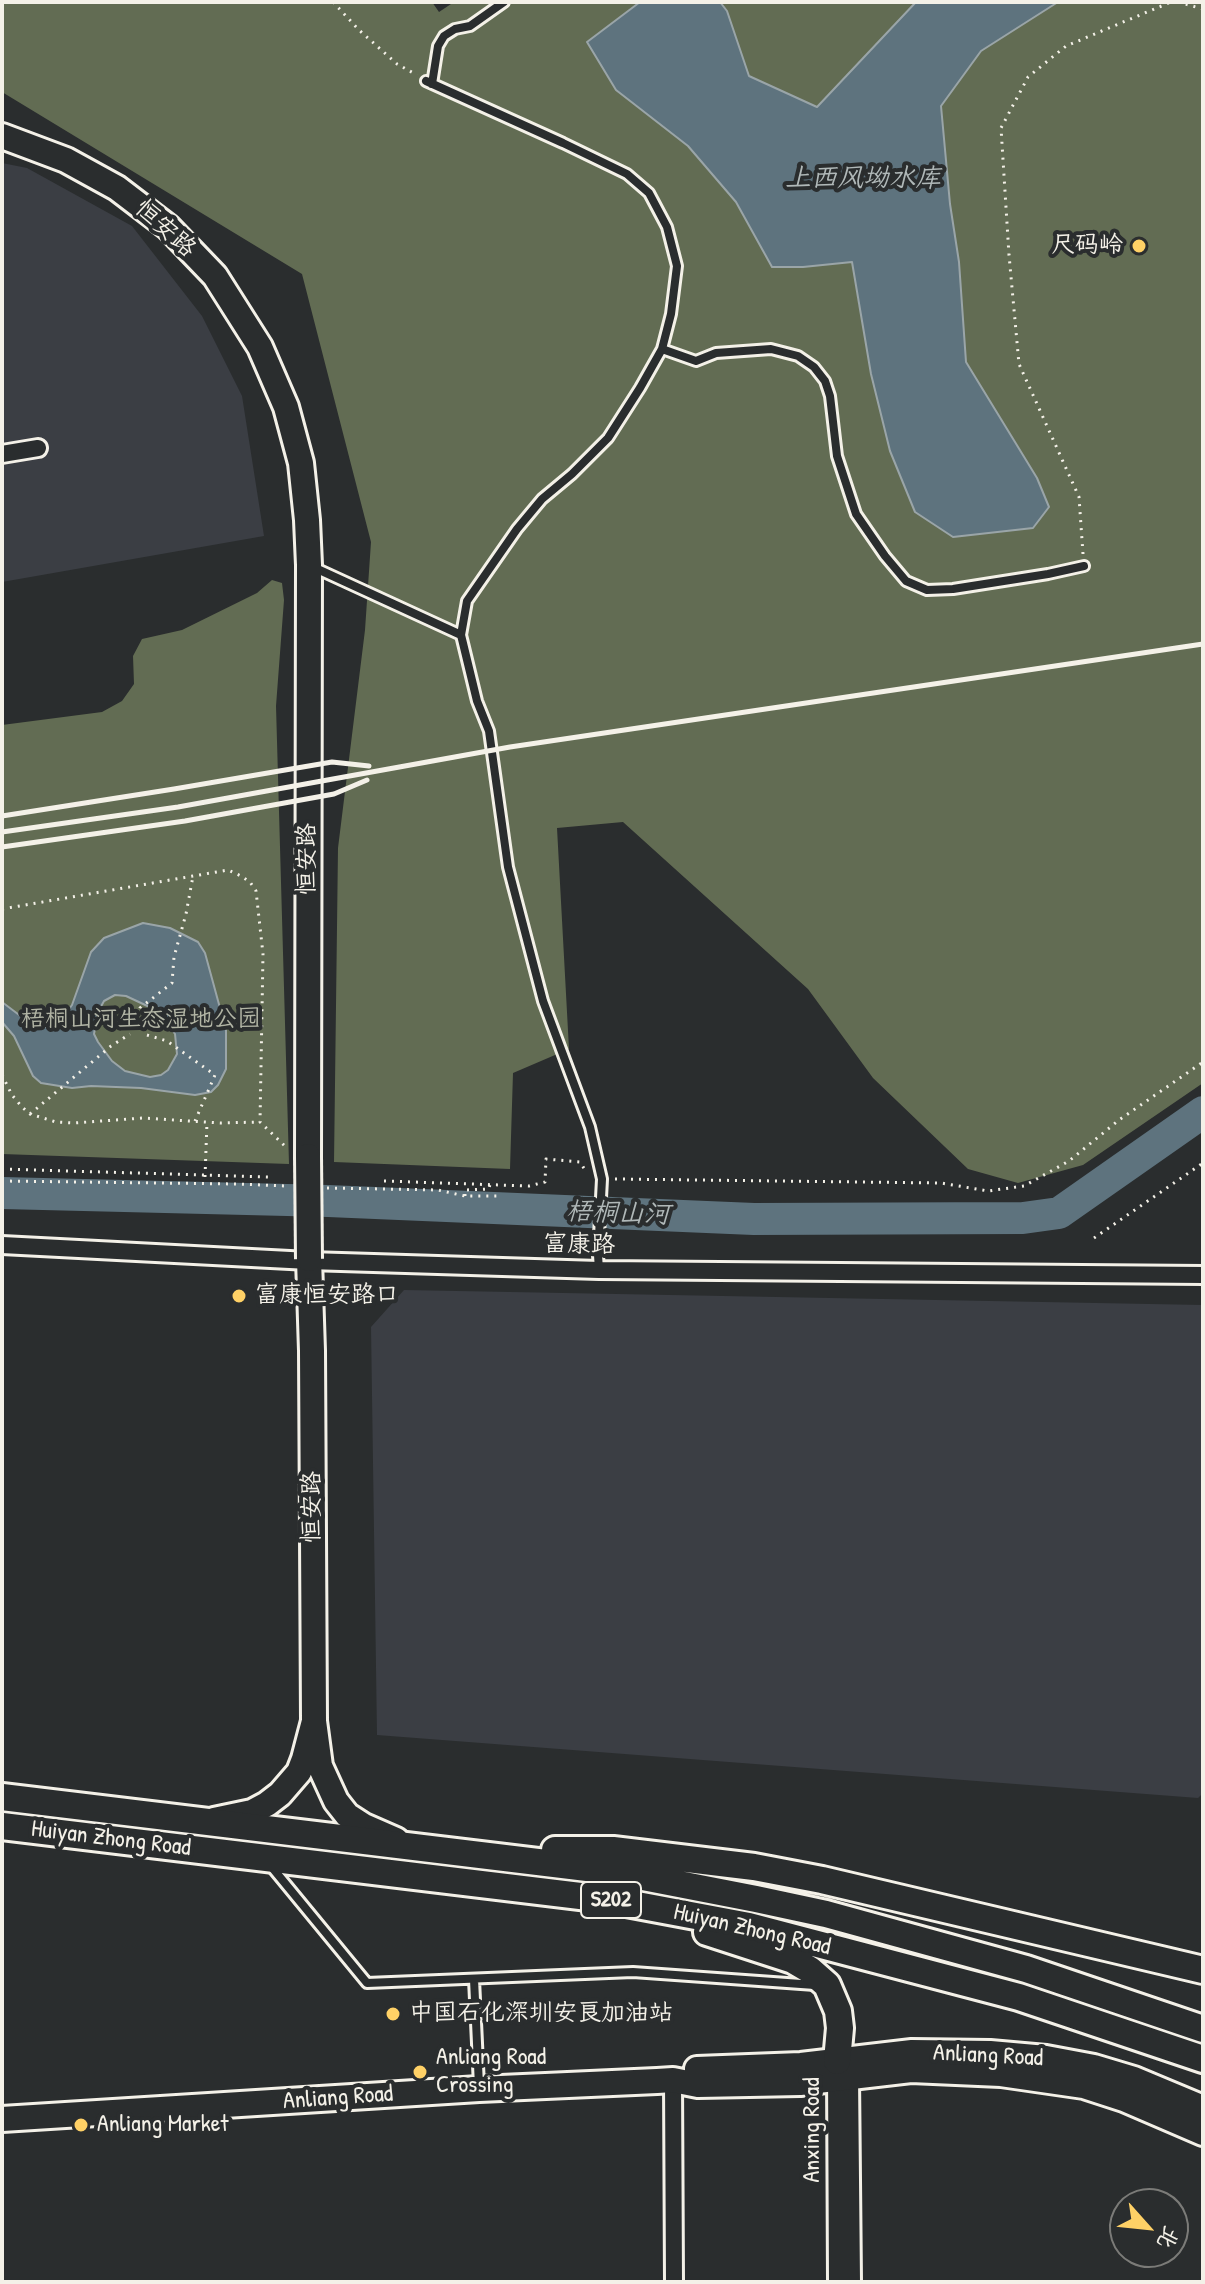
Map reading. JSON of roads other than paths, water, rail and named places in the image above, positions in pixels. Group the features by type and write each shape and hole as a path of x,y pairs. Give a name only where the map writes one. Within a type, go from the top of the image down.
{"main road":[{"name":"Huiyan Zhong Road","path":"2,1797 612,1871 826,1914 1026,1969 1203,2029"},
{"name":"Huiyan Zhong Road","path":"2,1826 605,1899 749,1926 1019,1997 1203,2059"},
{"path":"448,1851 613,1850 754,1867 822,1880 1203,1970"},
{"path":"605,1899 793,1960 810,1970 827,1985 838,2011 841,2072"}],"street":[{"name":"恒安路","path":"2,136 66,160 117,188 168,227 215,276 260,347 286,407 301,463 309,565 308,1156 314,1721"},
{"path":"2,454 38,448"},
{"name":"富康路","path":"2,1245 309,1260 598,1262 1203,1275"},
{"path":"206,1822 252,1812 280,1794 299,1772 314,1721"},
{"path":"314,1721 320,1766 336,1801 347,1815 364,1826 413,1846"},
{"name":"Anliang Road","path":"841,2072 912,2052 990,2053 1046,2058 1121,2075 1203,2108"},
{"name":"Anliang Road","path":"2,2119 673,2080 696,2069 801,2065 841,2072 911,2070 1043,2079 1084,2086 1124,2099 1203,2133"},
{"name":"Anxing Road","path":"837,2282 841,2072"},
{"name":"Anxing Road","path":"841,2072 852,2282"},
{"path":"673,2080 674,2282"}],"lane":[{"path":"504,2 470,26 455,29 444,36 438,46 429,83 627,174 649,193 667,227 677,266 671,314 662,349 608,438 542,499 517,529 467,601 461,635 477,701 489,731 508,867 543,1001 590,1127 602,1179 598,1262"},
{"path":"662,349 696,361 716,353 771,349 798,356 814,367 825,381 830,396 837,456 856,514 906,581 927,590 953,589 1084,566"},
{"path":"309,565 461,635"},
{"path":"265,1858 367,1983 633,1972 827,1985"},
{"path":"474,1979 479,2089"}],"water":[{"name":"上西风坳水库","path":"640,2 720,2 727,11 749,76 817,107 916,2 1058,2 981,51 941,106 959,262 966,362 1037,478 1049,507 1033,528 953,537 915,512 890,451 871,374 852,262 772,267 736,202 688,146 616,90 587,42"},
{"path":"143,923 170,928 198,942 205,953 226,1030 226,1069 211,1092 195,1095 141,1088 72,1088 41,1083 33,1076 14,1036 2,1022 2,1002 35,1027 51,1027 59,1023 72,1005 91,952 104,938","holes":["115,995 126,996 156,1010 175,1034 177,1054 168,1070 161,1075 150,1077 125,1071 112,1061 94,1034 98,1012 104,1001"]}],"waterway":[{"name":"梧桐山河","path":"2,1193 328,1201 754,1219 1023,1218 1059,1213 1203,1112"}],"railway":[{"path":"2,832 178,807 510,747 1203,644"},
{"path":"2,816 332,762 369,766"},
{"path":"2,847 185,821 334,794 367,780"}],"place":[{"name":"尺码岭","path":"1139,246"},
{"name":"富康恒安路口","path":"239,1296"},
{"name":"中国石化深圳安良加油站","path":"393,2014"},
{"name":"Anliang Road Crossing","path":"420,2072"},
{"name":"Anliang Market","path":"81,2125"}],"park label":[{"name":"梧桐山河生态湿地公园","path":"141,1020"}]}
